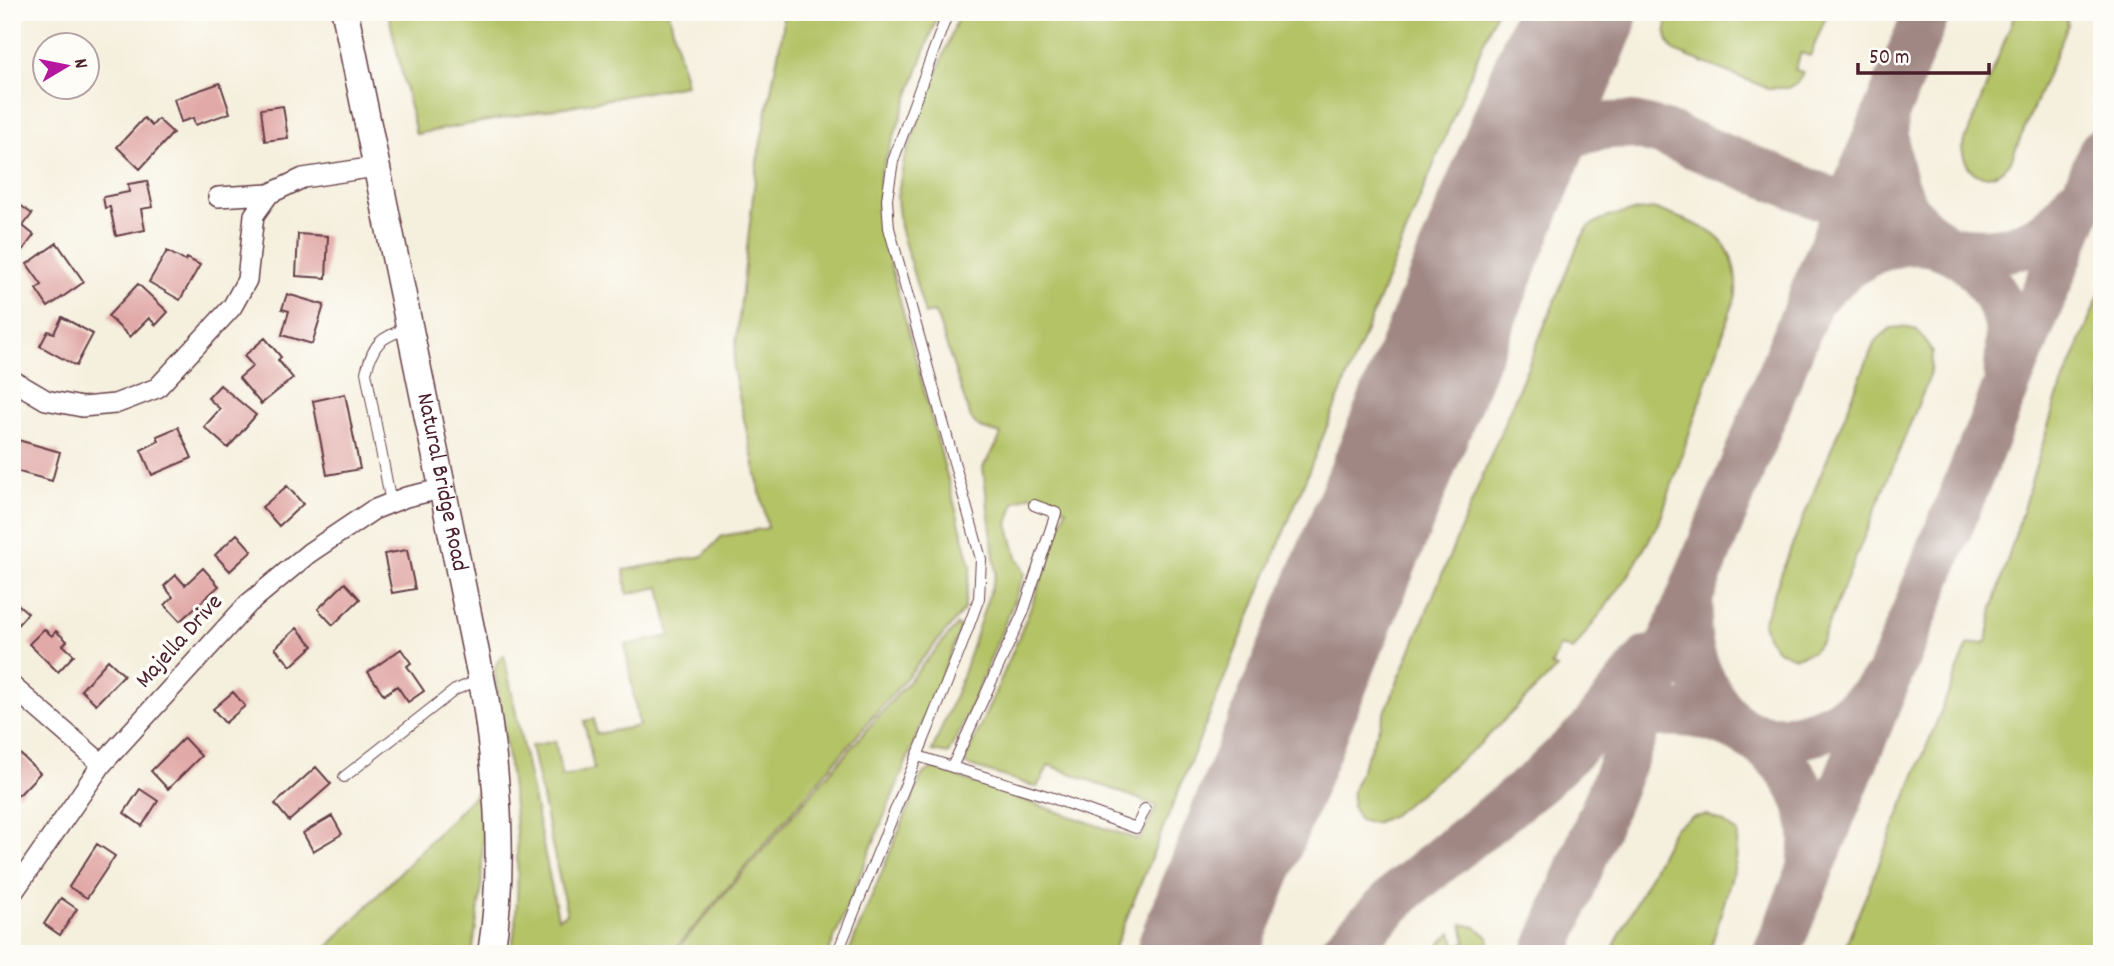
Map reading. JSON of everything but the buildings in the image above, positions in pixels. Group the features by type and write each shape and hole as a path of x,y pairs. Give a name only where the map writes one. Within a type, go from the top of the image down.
{"main road":[{"name":"Natural Bridge Road","path":"345,12 481,679 496,775 500,845 496,922 491,954"}],"street":[{"path":"218,197 269,194 303,178 375,167"},
{"path":"12,380 46,400 82,407 115,404 157,387 232,307 247,280 254,215 269,194"},
{"name":"Majella Drive","path":"12,894 102,764 248,604 309,553 373,510 441,489"},
{"path":"12,686 102,764"}],"lane":[{"path":"837,954 979,598 981,559 889,228 887,199 893,161 948,12"},
{"path":"391,503 366,372 371,354 384,337 408,328"},
{"path":"952,767 1023,613 1056,513 1034,505"},
{"path":"345,777 455,690 481,679"},
{"path":"918,756 1050,797 1136,828 1144,809"}],"green space":[{"path":"388,12 669,12 686,85 416,134"},
{"path":"783,12 939,12 880,175 878,218 971,566 964,610 671,954 511,954 516,919 517,848 510,776 494,670 499,659 504,655 558,918 567,914 531,746 555,741 562,777 594,769 584,721 594,719 596,734 639,726 625,645 670,636 660,587 627,594 624,570 703,556 722,536 768,528 733,369 757,162 783,29"},
{"path":"960,12 1496,12 1112,954 848,954 922,775 932,768 1139,840 1157,806 1049,765 1037,787 963,764 1018,638 1066,509 1031,495 1015,502 1008,524 1017,557 1025,574 966,719 948,754 932,751 959,686 996,573 983,467 1001,434 980,428 971,419 938,320 934,312 925,314 900,227 897,198 904,160"},
{"path":"1670,12 1828,12 1810,56 1801,53 1795,70 1803,72 1797,84 1787,88 1767,88 1674,51 1666,33"},
{"path":"2016,12 2065,12 2068,25 2010,163 1994,174 1980,175 1969,167 1962,148"},
{"path":"1656,209 1704,228 1716,236 1732,258 1736,295 1659,523 1627,578 1573,650 1560,646 1551,666 1557,668 1481,743 1393,815 1375,823 1360,821 1352,806 1353,790 1577,247 1587,229 1596,222 1621,214"},
{"path":"2102,288 2102,954 1842,954 1968,645 1987,642 1993,608 2056,400"},
{"path":"1891,328 1917,330 1933,352 1929,378 1822,640 1812,652 1796,657 1779,652 1767,636 1763,623 1789,553 1875,341"},
{"path":"957,625 961,628 828,954 673,954"},
{"path":"485,784 481,893 472,954 321,954"},
{"path":"1707,815 1738,833 1736,862 1709,954 1610,954 1674,828 1692,817"},
{"path":"1462,924 1476,927 1489,938 1488,954 1430,954 1452,932 1455,945 1466,943"}],"taxiway":[{"path":"1545,954 1927,12"},
{"path":"1885,118 1887,153 1895,187 1911,217 1937,240"},
{"path":"1500,207 1538,160 1567,138 1603,126 1625,125 1663,133 1952,249 1993,251 2033,241 2055,226 2076,201"},
{"path":"1776,954 2102,151"},
{"path":"1814,296 1852,263 1879,249 1914,242 1931,243 1946,248 1974,266 2003,309 2007,321 2009,351 2007,373"},
{"path":"1690,606 1690,647 1707,691 1726,717 1750,734 1775,739 1816,731 1852,714 1865,704 1882,684"},
{"path":"1340,954 1402,891 1540,780 1590,732 1648,659"},
{"path":"1616,725 1651,714 1687,714 1722,722 1754,738 1781,761 1801,790 1811,823 1811,861"}],"runway":[{"path":"1196,954 1578,12"}]}
